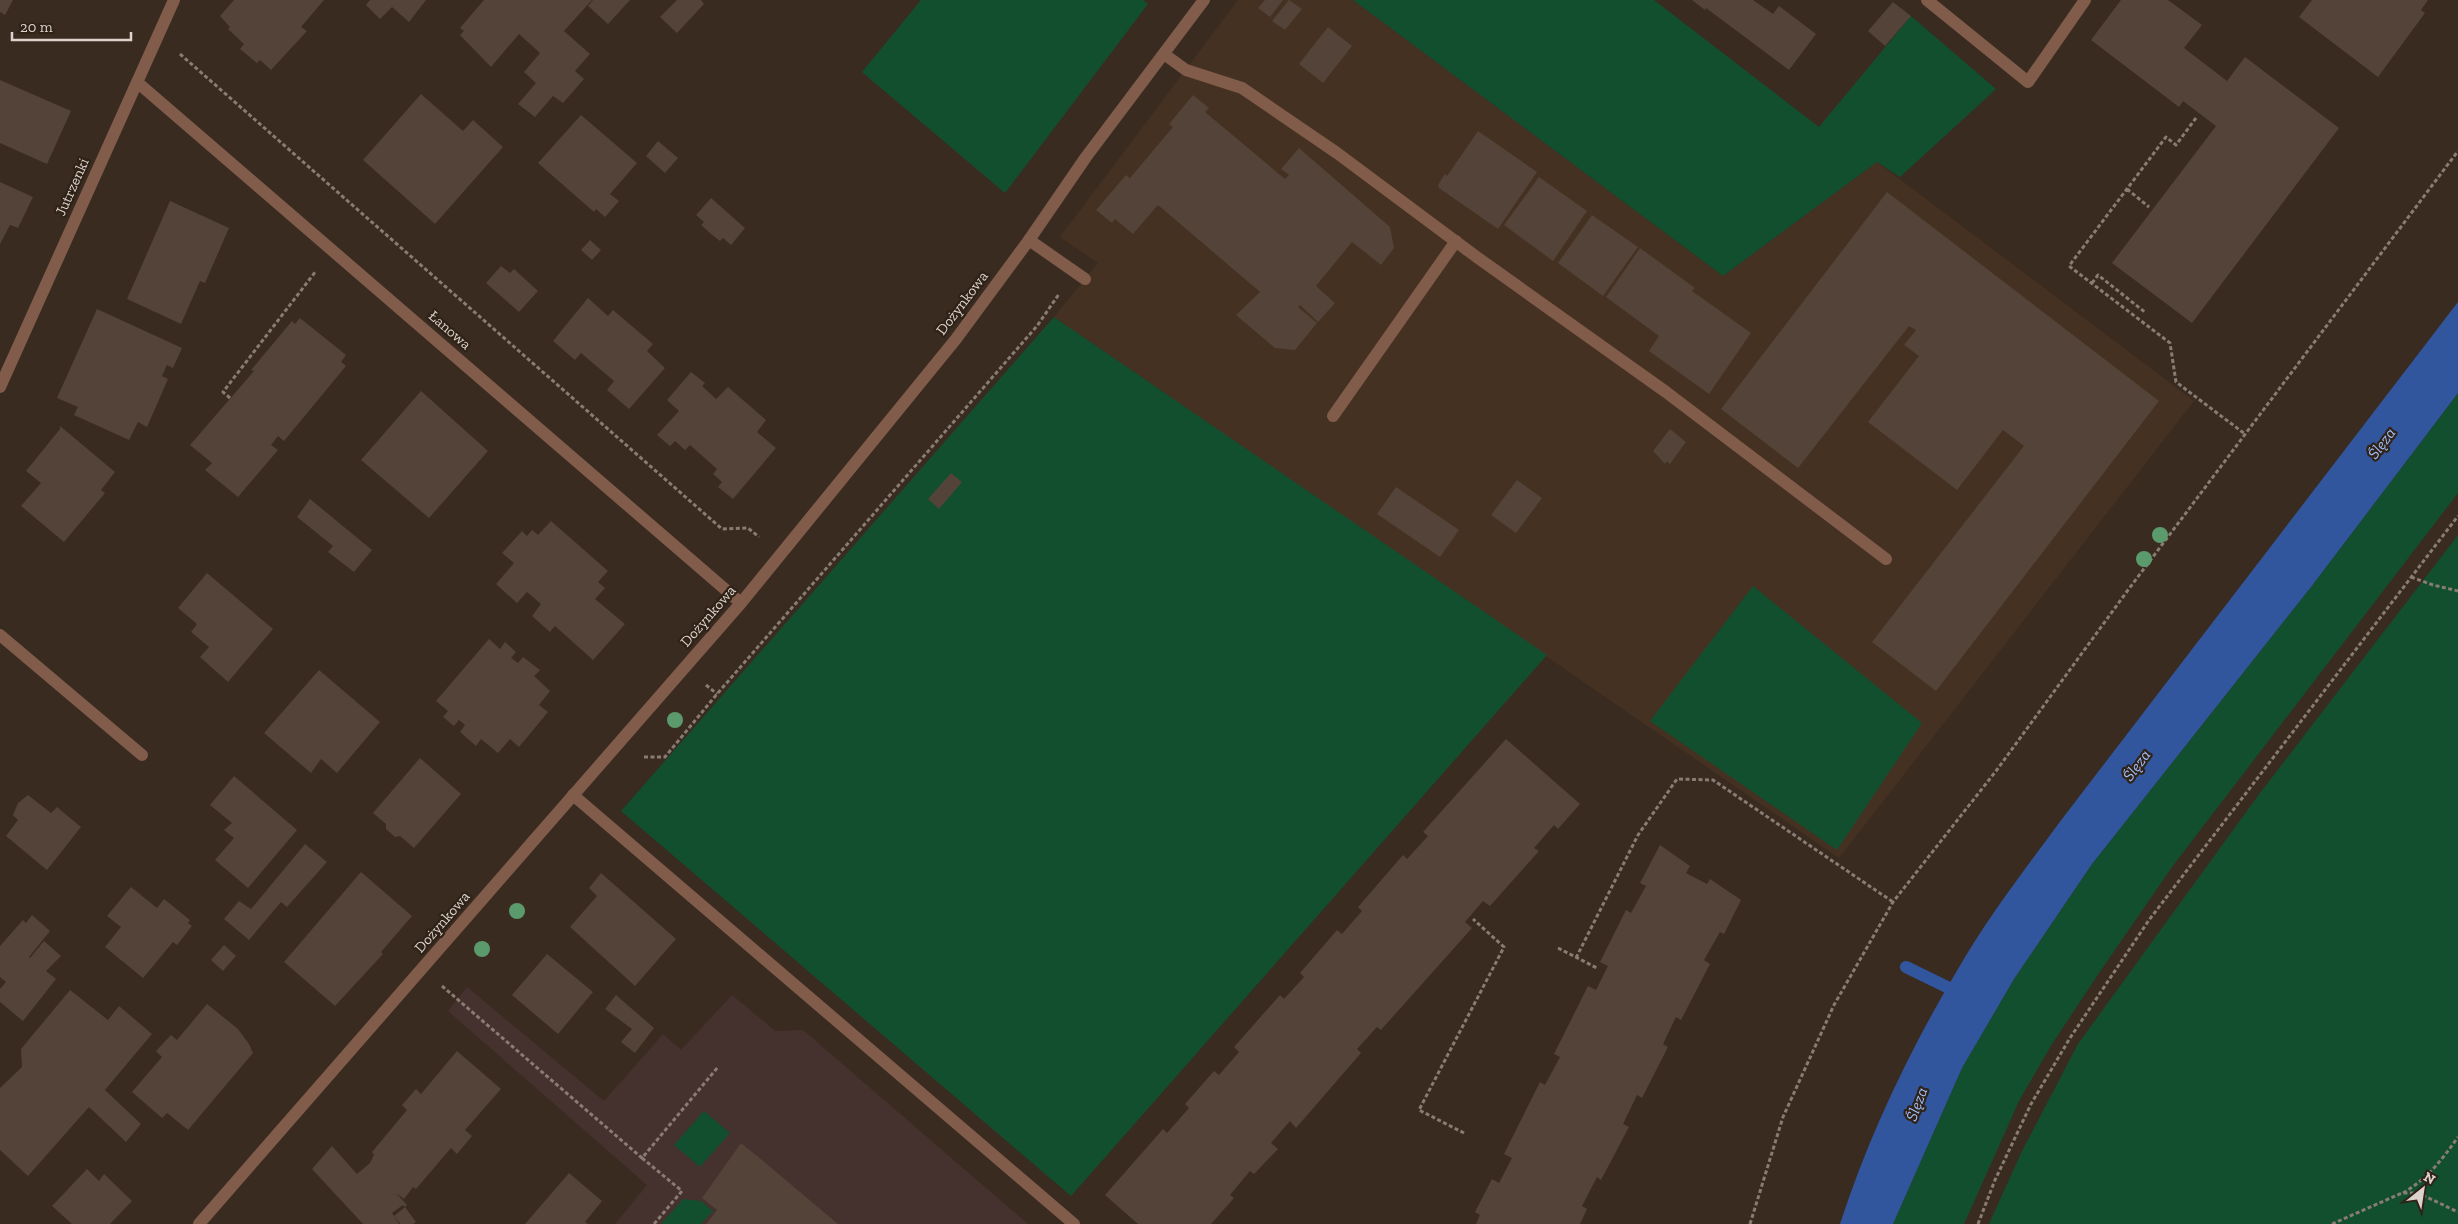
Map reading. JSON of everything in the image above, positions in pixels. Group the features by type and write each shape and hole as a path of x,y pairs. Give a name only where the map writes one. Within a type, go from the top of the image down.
{"street":[{"name":"Jutrzenki","path":"0,387 174,0"},
{"name":"Dożynkowa","path":"199,1224 741,604 933,368 1029,240 1086,157 1204,0"},
{"path":"1927,0 2028,82 2085,0"},
{"path":"1164,54 1186,70 1242,88 1337,153 1456,242 1666,392 1886,559"},
{"name":"Łanowa","path":"137,82 741,604"},
{"path":"1029,240 1085,279"},
{"path":"1333,416 1456,242"},
{"path":"0,635 142,755"},
{"path":"573,795 1074,1224"}],"path":[{"path":"179,53 722,529 748,528 766,543"},
{"path":"2196,118 2176,145 2166,137 2069,266 2170,343 2176,382 2245,434"},
{"path":"1750,1224 1782,1117 1834,1005 1893,902 1996,771 2245,434 2458,151"},
{"path":"2127,189 2149,206"},
{"path":"230,398 223,392 318,269"},
{"path":"637,764 643,757 665,757 717,694 1038,326 1073,272"},
{"path":"2092,283 2098,275 2146,313"},
{"path":"1978,1224 1995,1180 2031,1104 2086,1014 2149,920 2458,516"},
{"path":"2411,576 2433,585 2458,591"},
{"path":"1576,958 1638,835 1677,778 1713,780 1893,902"},
{"path":"1464,1133 1419,1110 1504,947 1473,919"},
{"path":"1558,948 1597,968"},
{"path":"422,969 682,1191 654,1224"},
{"path":"642,1158 718,1067"},
{"path":"2332,1224 2402,1194 2421,1182 2438,1165 2458,1137"},
{"path":"2402,1194 2418,1193 2458,1212"}],"shaded area":[{"path":"1238,0 1353,0 1723,276 1877,162 2194,401 1839,858 1054,317 1098,263 1060,237"},
{"path":"467,987 604,1101 663,1034 681,1050 732,995 775,1031 803,1030 1028,1224 615,1224 647,1185 448,1011"}],"green space":[{"path":"921,0 1143,0 1148,4 1005,193 862,72"},
{"path":"1353,0 1654,0 1819,127 1911,16 1996,89 1900,177 1877,162 1723,276"},
{"path":"1054,317 1547,655 1071,1196 621,811"},
{"path":"2458,393 2458,493 2172,867 2099,973 2052,1044 2020,1099 1964,1224 1893,1224 1962,1068 2014,979 2092,864 2311,587"},
{"path":"2458,535 2458,1224 1989,1224 2021,1153 2078,1044 2257,797"},
{"path":"1753,586 1922,723 1837,850 1650,721"},
{"path":"704,1111 730,1133 700,1167 674,1145"},
{"path":"683,1199 701,1201 713,1211 701,1224 661,1224"}],"water":[{"name":"Ślęza","path":"2458,302 2458,393 2311,587 2092,864 2014,979 1962,1068 1893,1224 1840,1224 1877,1125 1907,1061 1940,999 1982,931 2062,819"}],"building":[{"path":"0,0 13,0 5,15 0,12"},
{"path":"234,0 324,0 301,27 307,31 271,70 260,60 257,63 240,49 244,44 228,29 230,27 220,16"},
{"path":"370,0 426,0 409,22 392,7 380,19 366,5"},
{"path":"484,0 592,0 564,31 590,54 575,71 584,79 563,103 553,96 535,117 518,104 536,83 524,72 540,53 519,34 491,67 460,35 464,31 460,28"},
{"path":"593,0 630,0 608,24 588,6"},
{"path":"677,0 701,0 704,4 677,33 660,17"},
{"path":"1265,0 1283,0 1270,17 1258,8"},
{"path":"1289,0 1302,9 1285,30 1272,21"},
{"path":"1692,0 1753,0 1773,14 1779,6 1816,34 1789,70 1706,8 1705,10"},
{"path":"2121,0 2168,0 2202,25 2184,48 2227,81 2245,57 2339,128 2192,323 2112,263 2216,126 2183,101 2179,107 2091,40"},
{"path":"2312,0 2428,0 2421,10 2425,13 2378,77 2299,17"},
{"path":"1893,2 1911,16 1885,46 1868,31"},
{"path":"1328,27 1352,46 1323,83 1299,64"},
{"path":"0,80 71,111 47,164 0,143"},
{"path":"421,94 463,131 473,120 503,147 435,224 363,160"},
{"path":"1193,95 1209,108 1205,112 1285,179 1289,175 1281,169 1299,148 1390,227 1394,248 1381,265 1352,242 1316,286 1335,303 1318,322 1300,305 1298,307 1317,323 1295,350 1275,348 1236,315 1260,292 1158,205 1133,234 1115,219 1112,223 1096,210 1126,175 1130,178 1173,127 1169,124"},
{"path":"581,115 637,163 610,194 619,201 605,217 596,209 594,212 538,163"},
{"path":"1478,131 1537,172 1498,229 1439,188 1438,185 1445,174 1447,176"},
{"path":"658,141 678,158 665,173 646,156"},
{"path":"1539,177 1587,211 1553,261 1504,225"},
{"path":"0,182 33,197 18,228 10,225 0,244"},
{"path":"1887,192 2159,401 1936,691 1872,642 2024,446 2003,430 1957,490 1868,422 1919,356 1904,345 1916,330 1909,326 1798,468 1721,409"},
{"path":"711,198 745,228 731,245 723,238 720,241 711,234 701,225 704,222 696,215"},
{"path":"170,201 229,228 205,283 200,281 181,324 127,299"},
{"path":"1592,215 1638,247 1603,296 1558,263"},
{"path":"590,240 601,250 592,260 581,250"},
{"path":"1640,248 1695,288 1692,291 1751,333 1709,394 1649,351 1659,336 1606,297"},
{"path":"501,266 510,273 514,269 538,291 519,312 486,283"},
{"path":"588,298 608,316 613,310 653,344 647,351 665,368 629,409 607,390 614,381 581,353 575,360 553,341"},
{"path":"97,309 182,348 173,368 167,365 162,376 168,379 147,427 138,422 129,440 74,415 78,407 57,398"},
{"path":"300,318 346,355 341,362 346,366 284,441 278,436 271,445 278,450 238,497 205,470 212,463 190,445 254,371 251,370 292,321 295,324"},
{"path":"691,372 705,383 702,386 716,399 728,387 766,420 757,432 776,448 733,499 718,487 722,482 713,474 717,469 690,445 685,450 675,441 670,446 657,435 679,411 667,400"},
{"path":"421,391 488,451 429,518 361,460"},
{"path":"60,426 115,472 101,490 105,493 64,542 21,506 41,483 26,471 60,429"},
{"path":"1670,429 1686,442 1670,464 1667,461 1665,464 1653,451"},
{"path":"951,473 962,482 939,509 928,499"},
{"path":"1517,480 1542,498 1516,533 1491,515"},
{"path":"1396,487 1459,530 1440,557 1377,514"},
{"path":"310,499 372,550 354,572 328,552 333,546 297,517"},
{"path":"551,521 608,571 598,582 605,588 595,599 625,624 593,660 555,626 550,632 532,616 541,604 527,592 517,603 496,584 514,563 502,553 522,531 527,536 532,530 538,535"},
{"path":"207,573 273,629 228,682 200,657 209,647 191,632 197,624 178,608"},
{"path":"489,639 500,649 505,642 516,652 511,658 518,663 523,657 540,670 534,676 550,691 539,705 548,712 519,747 510,739 498,753 481,739 476,746 460,732 465,725 459,720 454,726 443,717 448,711 436,701"},
{"path":"319,670 380,722 337,773 321,759 311,773 264,733"},
{"path":"1506,739 1580,804 1558,829 1554,825 1534,848 1539,851 1490,906 1483,901 1465,922 1472,928 1381,1030 1377,1027 1357,1049 1361,1053 1296,1128 1290,1121 1271,1143 1278,1149 1254,1174 1250,1171 1230,1195 1234,1198 1211,1224 1138,1224 1105,1195 1163,1129 1167,1133 1189,1108 1185,1104 1214,1071 1219,1075 1239,1052 1234,1047 1280,995 1284,999 1304,977 1300,973 1337,930 1342,934 1362,911 1358,907 1403,855 1407,859 1428,836 1423,832"},
{"path":"420,758 461,794 414,848 400,836 395,837 386,829 386,824 373,813"},
{"path":"234,776 297,830 248,888 215,860 234,838 224,830 232,823 210,805"},
{"path":"28,795 51,813 57,807 81,827 47,870 6,836 18,820 13,815 18,803"},
{"path":"305,844 327,862 287,907 281,902 249,940 224,919 239,901 251,909"},
{"path":"1660,845 1690,866 1686,873 1707,884 1710,879 1741,900 1724,934 1720,932 1704,960 1710,964 1681,1020 1676,1017 1663,1044 1668,1047 1642,1098 1637,1095 1623,1124 1629,1127 1601,1180 1597,1177 1582,1206 1587,1209 1580,1224 1476,1224 1480,1215 1475,1212 1492,1179 1499,1183 1512,1158 1504,1154 1540,1082 1545,1085 1560,1057 1554,1054 1588,986 1596,990 1608,966 1600,962 1626,910 1631,913 1646,886 1640,883"},
{"path":"361,872 412,916 381,952 383,954 335,1006 284,962"},
{"path":"601,873 676,939 635,986 570,927 597,896 589,888"},
{"path":"131,887 157,908 164,899 190,920 188,923 192,926 177,945 173,942 143,978 105,947 121,927 107,916"},
{"path":"32,915 50,931 29,957 44,941 61,956 46,971 56,979 23,1021 0,1002 0,989 6,982 0,977 0,946 23,920 26,923"},
{"path":"224,945 236,956 223,971 211,960"},
{"path":"547,954 593,992 558,1034 512,995"},
{"path":"70,990 108,1020 119,1006 152,1034 105,1090 141,1124 126,1142 89,1107 28,1176 0,1150 0,1088 22,1067 21,1049"},
{"path":"616,995 654,1028 635,1053 621,1042 632,1029 605,1009"},
{"path":"207,1004 238,1029 253,1053 188,1130 167,1113 162,1118 132,1092 162,1057 156,1051 171,1035 177,1040"},
{"path":"457,1051 501,1089 465,1130 472,1136 457,1154 451,1148 416,1189 413,1187 404,1199 396,1193 407,1205 405,1207 403,1205 392,1213 399,1224 363,1224 312,1169 332,1146 357,1174 370,1163 374,1155 372,1152 407,1110 402,1105 416,1089 421,1094"},
{"path":"741,1143 838,1224 706,1224 717,1210 702,1198"},
{"path":"87,1169 99,1181 104,1174 132,1201 110,1224 72,1224 52,1206"},
{"path":"569,1173 602,1201 585,1222 588,1224 525,1224"},
{"path":"405,1207 416,1222 413,1224 400,1224 394,1216"}],"waterway":[{"path":"1906,967 1947,987"}]}
